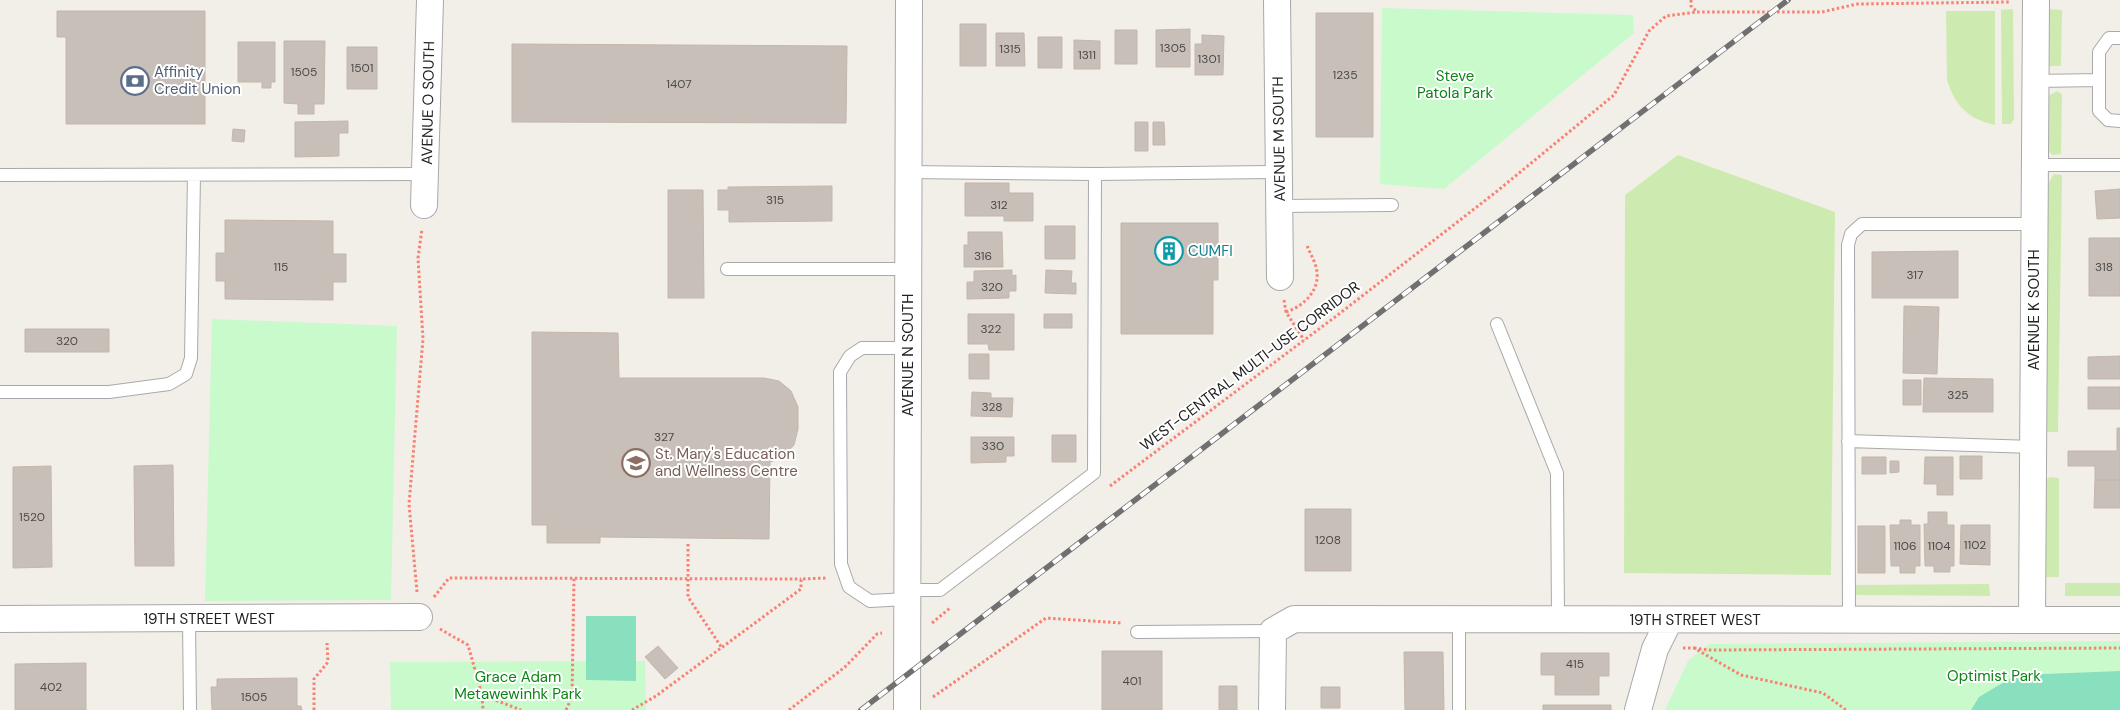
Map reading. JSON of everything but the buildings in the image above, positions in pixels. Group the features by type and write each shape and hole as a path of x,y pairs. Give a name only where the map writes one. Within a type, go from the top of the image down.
{"street":[{"name":"AVENUE O SOUTH","path":"424,205 430,0"},
{"name":"AVENUE N SOUTH","path":"909,0 907,594 908,628 918,705"},
{"name":"AVENUE M SOUTH","path":"1277,0 1280,277"},
{"name":"AVENUE K SOUTH","path":"2032,620 2036,2"},
{"name":"19TH STREET WEST","path":"0,619 419,617"},
{"name":"19TH STREET WEST","path":"1273,631 1294,619 1669,621 2120,620"},
{"path":"1638,710 1655,649 1669,621"},
{"path":"1272,710 1273,631"}],"lane":[{"path":"2120,38 2109,38 2099,52 2099,111 2108,120 2120,121"},
{"path":"2035,81 2099,80"},
{"path":"2035,164 2120,164"},
{"path":"908,172 1095,174 1279,172"},
{"path":"0,175 426,174"},
{"path":"908,348 862,348 850,356 840,372 841,564 849,587 870,602 907,594 940,590 1094,473 1095,174"},
{"path":"0,392 109,392 169,384 186,374 191,358 194,175"},
{"path":"1279,206 1392,205"},
{"path":"1849,620 1848,245 1851,234 1862,224 2034,224"},
{"path":"728,269 908,270"},
{"path":"1497,324 1557,474 1558,620"},
{"path":"1848,441 2033,447"},
{"path":"189,619 190,710"},
{"path":"1459,619 1459,710"},
{"path":"1137,632 1273,631"}],"path":[{"path":"1691,0 1691,6 1697,12"},
{"name":"WEST-CENTRAL MULTI-USE CORRIDOR","path":"1106,489 1496,192 1614,95 1649,31 1666,16 1697,12 1822,12 1866,4 2036,2"},
{"path":"1304,238 1316,268 1316,283 1308,300 1297,308 1286,312 1304,340"},
{"path":"419,249 423,339 409,504 419,617"},
{"path":"688,544 688,597 722,648"},
{"path":"419,617 449,578 845,578"},
{"path":"566,710 572,697 574,578"},
{"path":"632,710 656,696 801,589 802,579"},
{"path":"789,710 845,667 877,634 933,622 955,604"},
{"path":"419,617 468,645 482,695 483,710"},
{"path":"314,710 314,679 328,662 326,618"},
{"path":"918,705 1046,618 1128,623"},
{"path":"1694,648 1741,675 1823,693 1846,710"},
{"path":"1655,649 2120,648"},
{"path":"482,695 521,710"}],"green space":[{"name":"Steve Patola Park","path":"1382,8 1633,15 1634,33 1444,189 1380,184"},
{"path":"2013,9 2014,119 2011,124 2002,124 2001,10"},
{"path":"2049,9 2062,10 2061,66 2049,66"},
{"path":"1946,11 1995,11 1995,125 1970,115 1959,104 1950,89 1947,80"},
{"path":"2057,91 2062,94 2061,154 2053,155 2047,150 2048,96"},
{"path":"1678,155 1835,212 1831,575 1624,573 1625,195"},
{"path":"2054,174 2062,175 2058,432 2045,432 2047,185"},
{"path":"212,319 397,326 391,600 205,601"},
{"path":"2050,477 2059,478 2059,577 2046,577 2045,480"},
{"path":"2065,583 2120,583 2120,596 2065,596"},
{"path":"1989,584 1990,596 1855,595 1853,585"},
{"path":"586,616 636,616 636,681 586,680"},
{"name":"Optimist Park","path":"2120,641 2120,710 1665,710 1688,661 1709,644"},
{"name":"Grace Adam Metawewinhk Park","path":"645,661 646,710 391,710 390,662"},
{"path":"2120,671 2120,710 1971,710 1979,697 2016,675"}],"railway":[{"path":"861,710 1788,0"}],"place":[{"name":"Affinity Credit Union","path":"135,81"},
{"name":"CUMFI","path":"1169,251"},
{"name":"St. Mary's Education and Wellness Centre","path":"636,463"}]}
